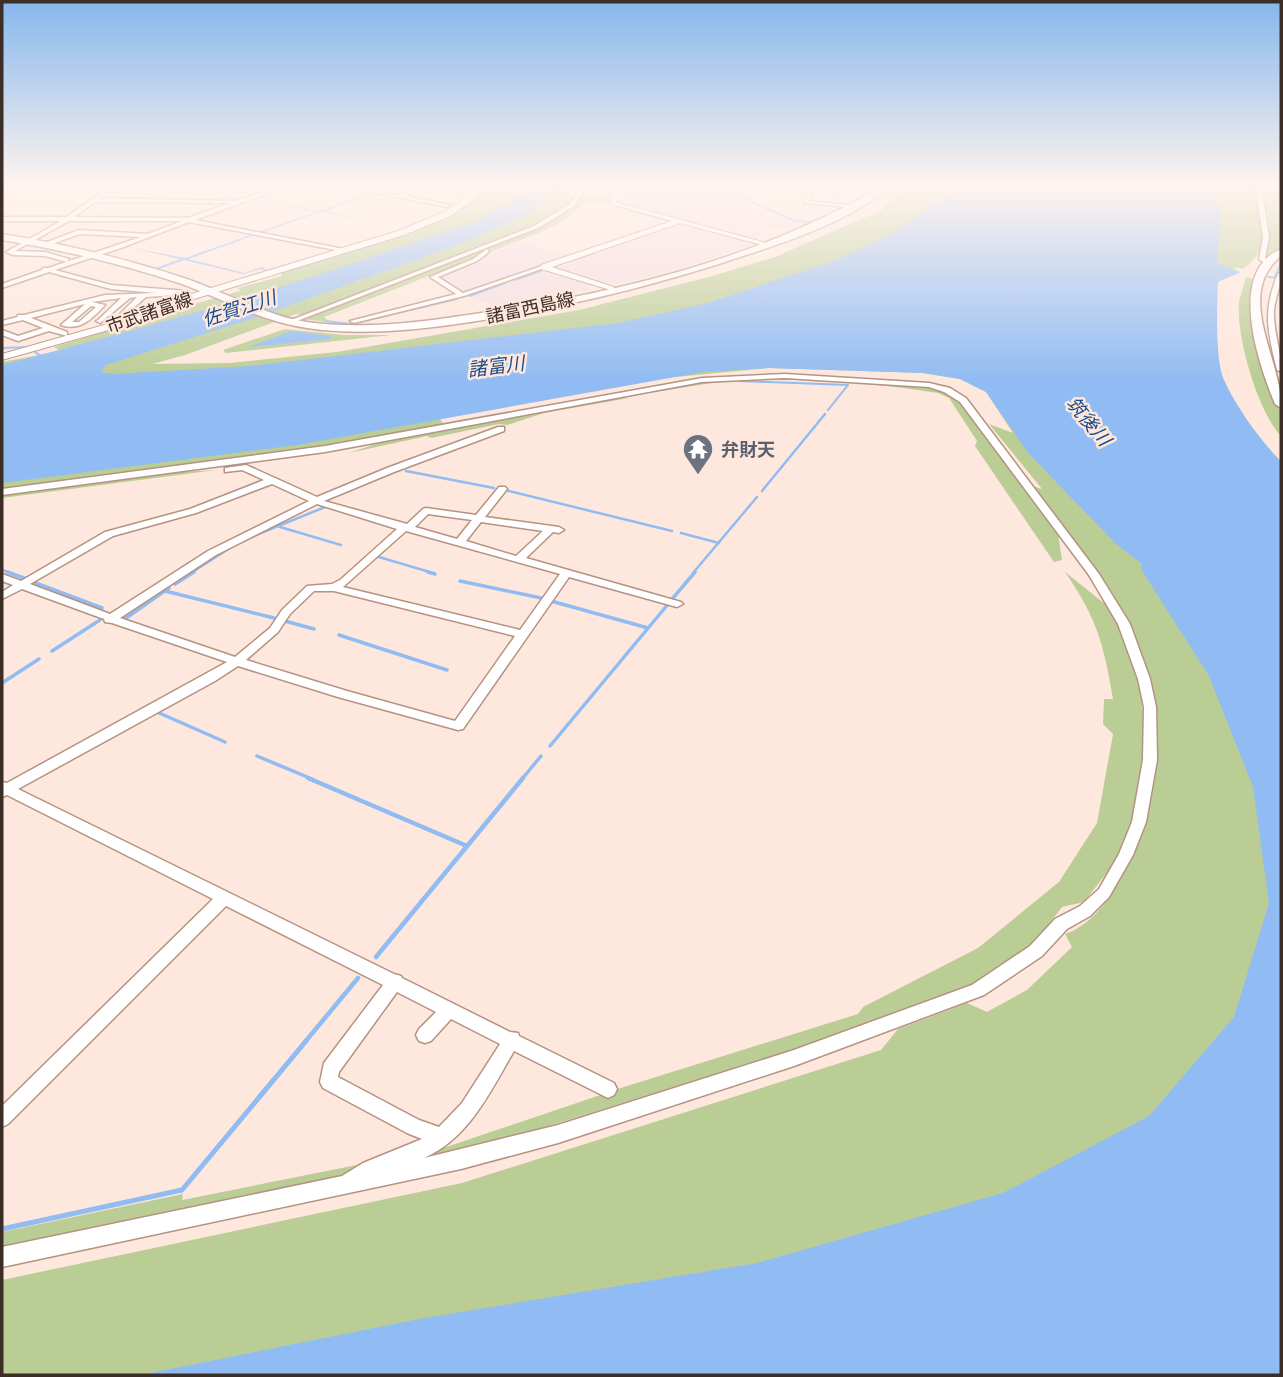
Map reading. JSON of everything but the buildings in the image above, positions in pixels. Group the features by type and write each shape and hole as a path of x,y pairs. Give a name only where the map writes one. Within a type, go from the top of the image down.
{"main road":[{"path":"67,250 214,293"},
{"name":"市武諸富線","path":"2,358 131,320 345,250"},
{"name":"諸富西島線","path":"214,293 285,321 339,329 403,328 476,318 611,289 684,271 747,250"},
{"path":"1281,251 1267,263 1259,277 1256,308 1267,370 1281,403"}],"street":[{"path":"2,286 105,250"},
{"path":"285,321 476,250"},
{"path":"461,295 433,277 434,275 475,260 488,250"},
{"path":"354,321 461,295 593,250"},
{"path":"1264,250 1262,259 1267,263"},
{"path":"4,252 38,253 71,260"},
{"path":"544,267 611,289"},
{"path":"2,323 129,295 187,293 108,286 45,269"},
{"path":"1259,277 1276,293"},
{"path":"1259,327 1265,325 1280,277"},
{"path":"100,321 129,295"},
{"path":"122,315 144,295"},
{"path":"157,295 169,306"},
{"path":"88,303 102,305 81,324 65,325 73,318 88,303"},
{"path":"1267,313 1281,370"},
{"path":"23,317 64,334"},
{"path":"2,332 18,339 50,328"},
{"path":"2,340 13,337"},
{"path":"1267,370 1277,358"},
{"path":"2,492 380,440 541,407 720,378 785,376 890,381 947,390 962,400 1094,575 1115,607 1144,679 1150,707 1150,760 1139,822 1126,855 1104,893 1085,911 1060,924 1036,951 978,990 794,1058 558,1133 461,1160 2,1257"},
{"path":"109,620 212,553 315,501 406,462 501,429"},
{"path":"2,499 336,455 380,440"},
{"path":"166,470 243,467 315,501 677,604"},
{"path":"2,596 109,534 193,511 270,481"},
{"path":"460,541 502,489"},
{"path":"333,588 344,582 426,511 554,529 519,559"},
{"path":"2,576 109,620 345,697 458,726 520,634 566,573"},
{"path":"3,789 238,661 274,630 286,612 311,588 333,588 520,634"},
{"path":"3,789 395,981 608,1089"},
{"path":"2,1118 223,899"},
{"path":"395,981 330,1069 329,1082 414,1127 441,1137"},
{"path":"425,1035 450,1009"},
{"path":"342,1185 370,1167 432,1144 441,1137 459,1121 512,1040"}],"shaded area":[{"path":"499,250 551,250 570,256 468,291 459,291 436,277"},
{"path":"606,250 737,250 677,270 620,283 603,283 555,268"},
{"path":"540,271 591,285 589,290 503,309 467,296"}],"green space":[{"path":"348,250 399,250 310,281 2,373 2,362 61,351 54,347 150,318 158,319 180,308 282,276 281,273"},
{"path":"417,250 494,250 324,317 327,319 325,322 302,319 307,316 296,314 185,355 152,364 230,363 337,352 579,310 709,277 790,250 874,250 734,298 620,325 260,367 113,376 84,372 356,279"},
{"path":"1202,250 1260,250 1243,269 1203,265"},
{"path":"1267,250 1277,250 1266,259"},
{"path":"1246,277 1254,279 1254,326 1261,370 1281,412 1281,436 1264,410 1245,354 1239,303"},
{"path":"285,329 344,335 391,335 226,353 223,350"},
{"path":"726,366 916,371 957,375 997,394 1141,559 1252,749 1281,911 1240,1055 1001,1216 300,1375 2,1375 2,1280 462,1183 881,1050 898,1029 967,1003 987,1012 1027,990 1072,947 1065,934 1088,921 1107,900 1123,876 1134,851 1151,795 1157,745 1153,698 1140,654 1120,612 1094,570 1030,485 1042,489 989,424 1013,433 986,392 960,379 923,373 769,368 665,378 440,419 444,425 326,447 2,490 2,480"},
{"path":"783,377 897,381 941,390 960,399 1058,533 1062,560 1054,562 975,446 977,441 949,398 938,393 841,382 744,380 610,396 706,380"},
{"path":"629,398 544,413 507,425 499,424 431,438 427,436 349,453 385,441 598,399"},
{"path":"216,470 2,498 2,494 161,473"},
{"path":"1065,572 1110,608 1117,621 1141,692 1145,746 1135,817 1116,861 1084,902 1062,907 1030,949 979,981 841,1035 471,1150 378,1170 624,1087 858,1014 863,1007 978,948 1059,882 1097,823 1113,734 1103,724 1104,699 1113,699 1098,632 1085,604"},
{"path":"372,1162 333,1178 2,1247 2,1232 183,1194 182,1200"}],"water":[{"path":"141,250 185,258 213,250 188,259 244,273 262,267 269,272 261,269 243,274 184,260 159,269 156,268 180,259"},
{"path":"392,250 443,250 251,319 106,365 101,372 114,374 250,366 618,323 708,303 833,261 857,250 1218,250 1217,264 1241,272 1218,282 1217,332 1221,371 1242,412 1281,461 1281,1375 140,1375 419,1319 757,1263 1003,1193 1149,1116 1234,1017 1269,903 1253,787 1209,676 1141,569 1142,564 1116,544 1029,454 986,392 960,379 923,373 769,368 703,372 297,445 2,483 2,365 151,325"},
{"path":"291,331 331,336 330,339 249,347"}],"waterway":[{"path":"569,261 594,253"},
{"path":"555,266 561,264"},
{"path":"1274,277 1281,264"},
{"path":"515,280 541,271"},
{"path":"1268,277 1274,277"},
{"path":"1274,277 1281,278"},
{"path":"470,296 505,283"},
{"path":"326,321 351,324 457,299"},
{"path":"2,348 28,347"},
{"path":"35,352 41,356"},
{"path":"740,381 848,385 828,410"},
{"path":"762,491 825,414"},
{"path":"406,471 494,488"},
{"path":"505,490 672,531"},
{"path":"718,543 757,497"},
{"path":"249,538 325,507"},
{"path":"280,527 341,545"},
{"path":"681,533 718,543"},
{"path":"693,573 718,543"},
{"path":"191,573 230,548"},
{"path":"379,557 433,573"},
{"path":"2,570 12,573"},
{"path":"7,572 24,578"},
{"path":"175,584 194,572"},
{"path":"428,572 435,574"},
{"path":"673,598 695,572"},
{"path":"460,581 541,598"},
{"path":"33,582 102,608"},
{"path":"122,616 126,618 169,588"},
{"path":"165,591 274,618"},
{"path":"551,601 648,628"},
{"path":"550,746 669,603"},
{"path":"52,651 100,620"},
{"path":"285,621 314,629"},
{"path":"339,635 447,670"},
{"path":"2,683 39,659"},
{"path":"157,712 225,742"},
{"path":"257,756 312,779"},
{"path":"522,779 541,756"},
{"path":"308,778 467,846"},
{"path":"376,957 523,778"},
{"path":"305,1042 358,978"},
{"path":"2,1229 182,1190 306,1041"}],"place":[{"name":"弁財天","path":"698,476"}],"water label":[{"name":"佐賀江川","path":"239,308"},
{"name":"諸富川","path":"496,366"},
{"name":"筑後川","path":"1089,421"}]}
